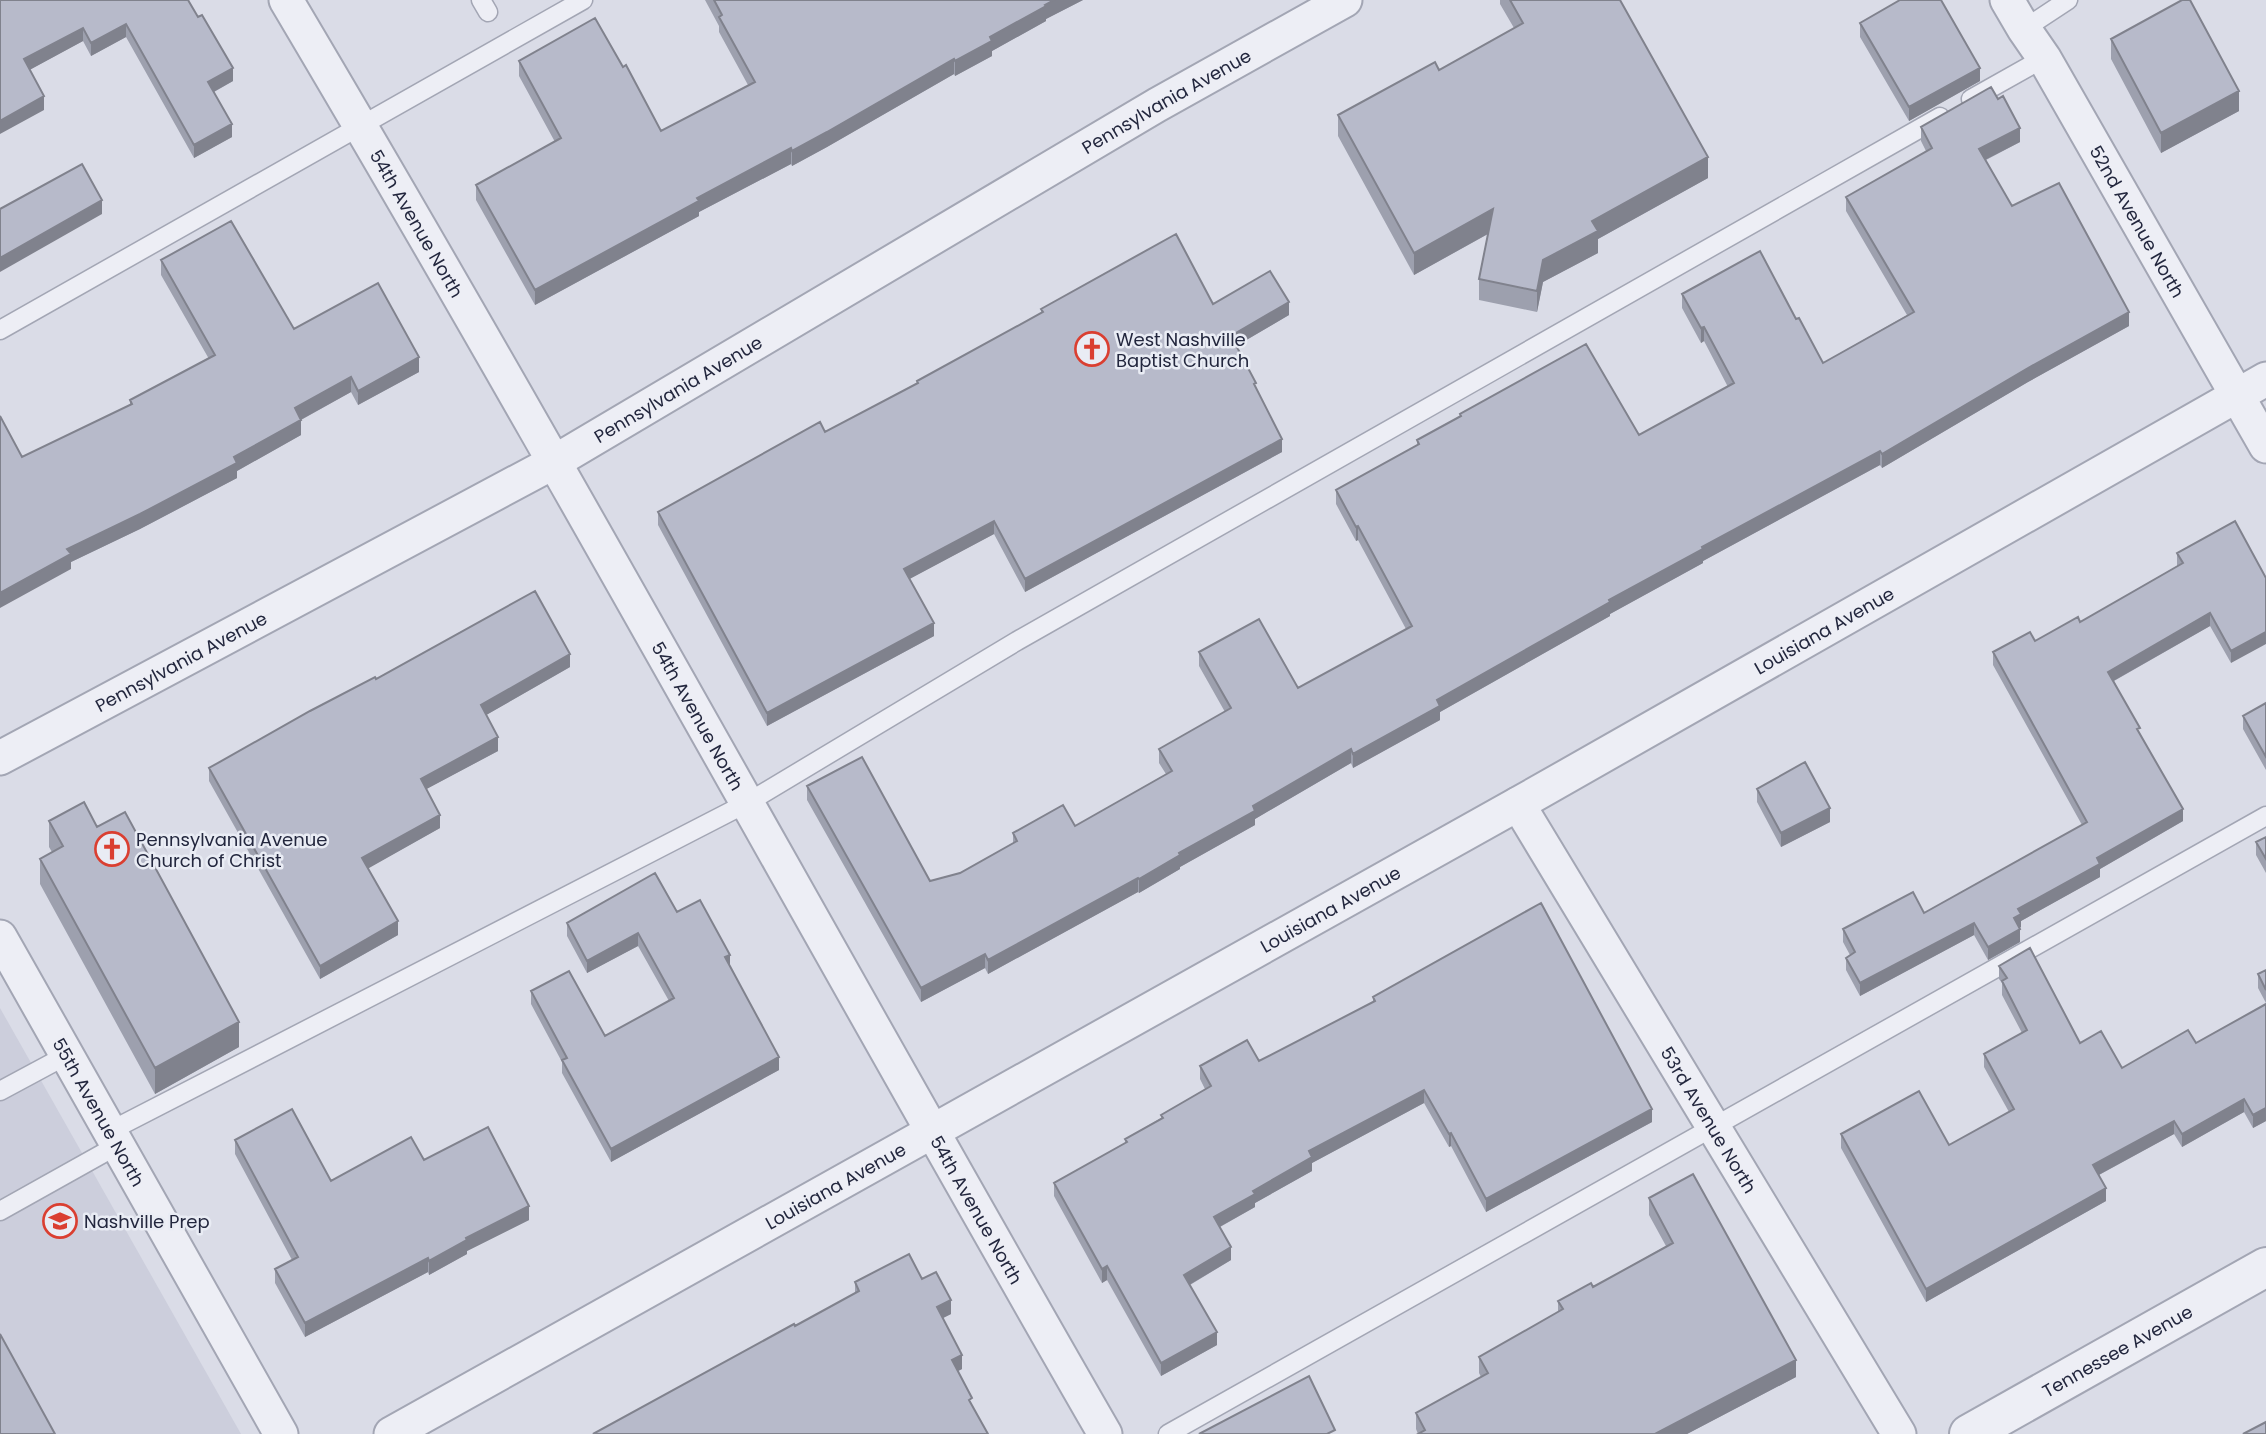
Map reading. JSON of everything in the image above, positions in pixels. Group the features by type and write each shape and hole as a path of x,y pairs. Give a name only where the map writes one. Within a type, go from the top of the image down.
{"street":[{"name":"54th Avenue North","path":"286,0 556,461 930,1131 1105,1434"},
{"name":"52nd Avenue North","path":"2007,0 2044,58 2266,446"},
{"name":"Pennsylvania Avenue","path":"0,758 556,461 1335,2"},
{"name":"Louisiana Avenue","path":"391,1434 1518,804 2266,379"},
{"name":"53rd Avenue North","path":"1518,804 1899,1434"},
{"name":"55th Avenue North","path":"0,937 281,1434"},
{"name":"Tennessee Avenue","path":"1969,1434 2266,1266"}],"lane":[{"path":"0,330 583,0"},
{"path":"2024,29 2068,0"},
{"path":"0,1211 114,1138 747,803 1017,641 2044,58"},
{"path":"1168,1434 2266,816"},
{"path":"0,1091 67,1055"}],"shaded area":[{"name":"Nashville Prep","path":"0,1008 241,1434 0,1434"}],"building":[{"path":"0,0 188,0 198,17 202,15 233,68 208,82 232,124 194,145 126,24 91,43 83,28 24,59 44,96 0,121"},
{"path":"714,0 1054,0 990,37 992,41 955,61 954,59 792,151 791,148 697,198 699,201 535,290 476,185 561,138 519,61 595,18 623,67 626,65 661,131 755,82 719,17 722,15"},
{"path":"1510,0 1620,0 1708,157 1592,221 1598,231 1543,260 1537,291 1479,279 1493,209 1414,253 1338,115 1435,62 1439,70 1523,23"},
{"path":"1900,0 1941,0 1980,68 1909,107 1860,23"},
{"path":"2182,0 2190,0 2239,91 2161,133 2111,39"},
{"path":"1991,87 1998,99 2003,96 2020,128 1979,149 2012,206 2059,183 2129,312 1882,454 1880,451 1609,600 1610,602 1437,700 1440,706 1353,754 1351,749 1253,806 1255,811 1179,853 1180,855 1139,879 988,960 985,954 921,988 807,786 862,757 930,881 960,873 1017,841 1013,833 1063,805 1075,826 1172,771 1159,749 1231,708 1199,652 1259,619 1298,688 1412,626 1336,490 1419,444 1417,440 1461,416 1460,414 1586,344 1639,435 1734,383 1704,327 1701,328 1682,294 1760,251 1823,363 1914,312 1846,197 1932,148 1921,127"},
{"path":"82,164 102,200 0,258 0,209"},
{"path":"231,221 294,329 378,283 419,357 358,391 351,377 295,408 301,420 234,457 237,463 67,549 71,554 0,593 0,416 22,457 132,404 130,400 215,355 161,260"},
{"path":"1176,234 1213,304 1270,271 1289,302 1231,336 1282,439 1025,579 994,521 904,569 934,623 767,713 658,512 820,422 825,432 918,383 917,381 1043,312 1041,309"},
{"path":"2235,521 2266,578 2266,632 2231,651 2210,613 2108,672 2183,809 2097,858 2100,864 2018,909 2021,914 2014,918 2020,929 1988,947 1974,923 1860,983 1846,958 1855,952 1843,929 1913,892 1924,913 2087,822 1993,652 2030,632 2035,641 2078,617 2080,622 2183,563 2177,553"},
{"path":"535,591 570,654 481,705 498,737 421,779 440,815 362,858 398,921 320,966 209,768"},
{"path":"2266,703 2266,757 2243,716"},
{"path":"1805,762 1830,808 1781,833 1757,789"},
{"path":"84,802 97,827 125,812 239,1022 155,1068 40,859 63,846 49,821"},
{"path":"2266,837 2266,859 2256,842"},
{"path":"655,873 677,912 700,900 730,955 725,957 779,1057 611,1149 562,1060 567,1058 531,991 569,971 605,1036 674,998 638,933 587,961 567,923"},
{"path":"1541,903 1652,1109 1486,1199 1451,1133 1449,1134 1424,1090 1309,1151 1312,1157 1214,1217 1231,1247 1184,1275 1217,1332 1161,1363 1107,1266 1102,1269 1054,1183 1127,1142 1125,1139 1163,1118 1161,1115 1211,1086 1200,1066 1247,1040 1259,1061 1375,1001 1373,997"},
{"path":"2030,948 2080,1043 2101,1031 2122,1068 2188,1030 2196,1043 2266,1004 2266,1108 2253,1115 2244,1099 2182,1134 2174,1121 2093,1165 2106,1188 1926,1289 1841,1134 1919,1091 1949,1145 2014,1109 1984,1054 2027,1030 2002,981 2007,978 1999,966"},
{"path":"2266,970 2266,990 2258,974"},
{"path":"292,1109 331,1181 411,1137 424,1160 488,1127 529,1206 466,1238 467,1240 429,1261 428,1258 305,1323 275,1269 298,1257 235,1140"},
{"path":"1693,1174 1796,1360 1655,1434 1418,1434 1425,1430 1416,1413 1488,1373 1479,1357 1563,1309 1558,1301 1591,1283 1593,1287 1673,1243 1649,1198"},
{"path":"909,1254 922,1279 936,1272 951,1300 937,1307 962,1355 952,1360 972,1398 969,1400 988,1434 593,1434 859,1291 855,1282"},
{"path":"0,1334 55,1434 0,1434"},
{"path":"1309,1376 1335,1430 1327,1434 1199,1434"},
{"path":"2266,1422 2266,1434 2243,1434"}],"place":[{"name":"West Nashville Baptist Church","path":"1092,349"},
{"name":"Pennsylvania Avenue Church of Christ","path":"112,849"},
{"name":"Nashville Prep","path":"60,1221"}]}
